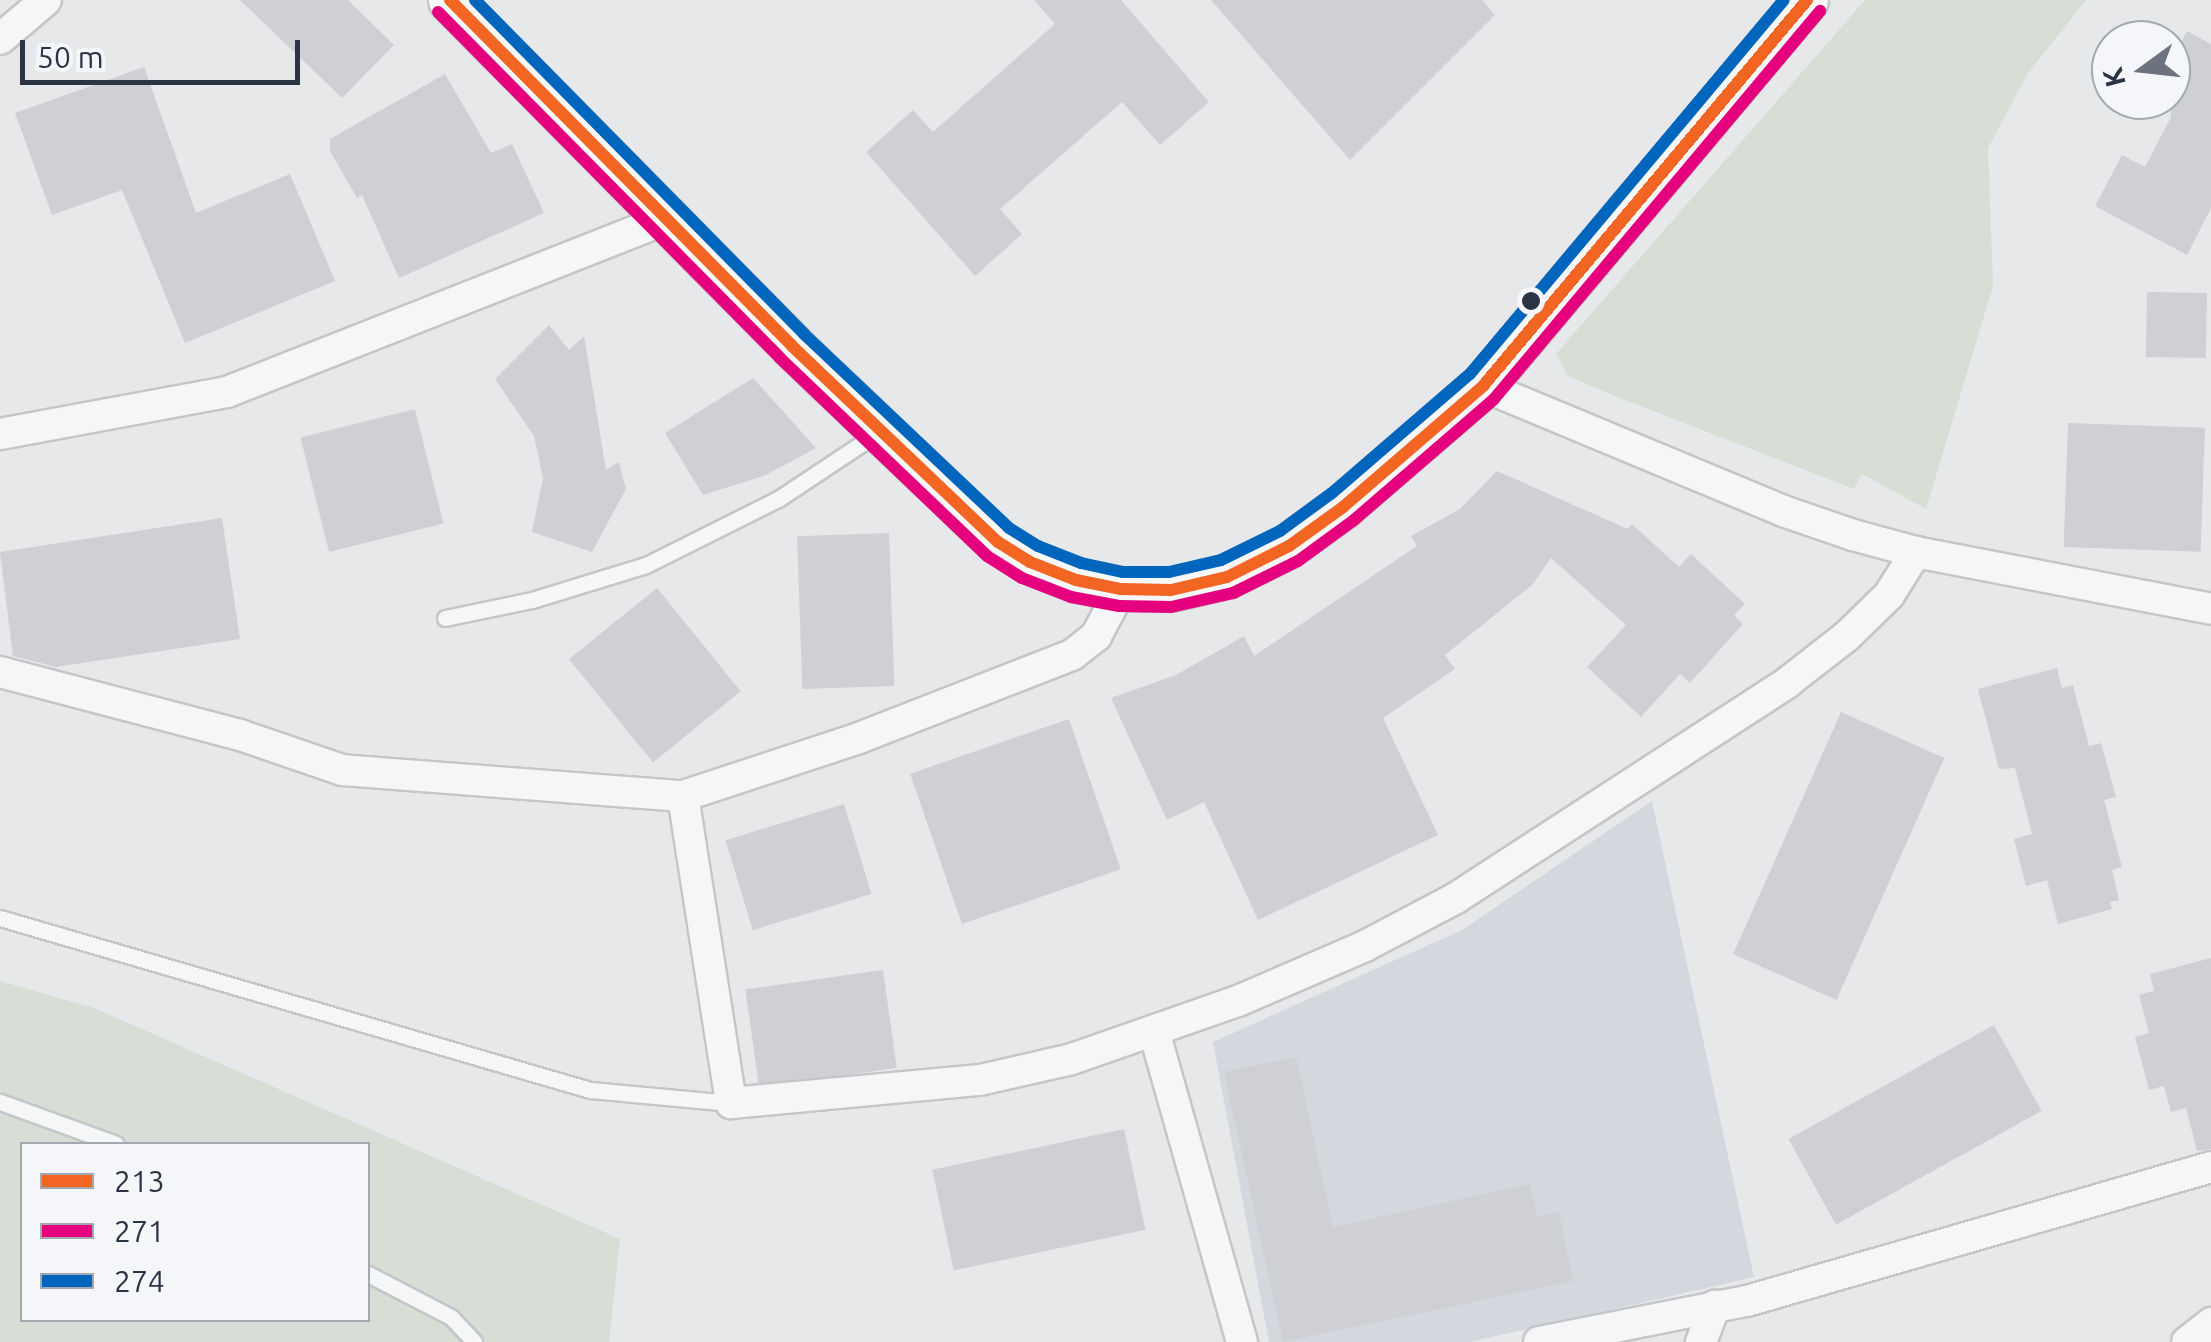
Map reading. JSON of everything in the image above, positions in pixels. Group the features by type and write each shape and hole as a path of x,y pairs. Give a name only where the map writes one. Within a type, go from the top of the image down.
{"main road":[{"path":"450,0 666,219 998,542 1030,562 1076,580 1121,589 1170,590 1227,578 1289,546 1343,507 1483,386 1806,0"}],"street":[{"path":"0,40 46,0"},
{"path":"0,434 227,392 666,219"},
{"path":"1483,386 1783,511 1916,552 2211,609"},
{"path":"683,796 731,1103 980,1080 1072,1059 1291,980 1456,898 1788,682 1847,636 1888,595 1916,552"},
{"path":"0,672 240,736 342,770 683,796 859,738 1072,655 1096,636 1121,589"},
{"path":"1154,1031 1242,1342"},
{"path":"1540,1342 1747,1300 2211,1167"},
{"path":"1701,1342 1714,1306"},
{"path":"2187,1342 2211,1323"}],"lane":[{"path":"445,618 532,600 646,565 778,499 882,430"},
{"path":"0,918 590,1090 731,1103"},
{"path":"0,1102 110,1142"},
{"path":"370,1275 452,1318 474,1342"}],"shaded area":[{"path":"1865,0 2086,0 2028,73 1988,148 1993,286 1926,509 1862,474 1854,489 1615,396 1568,376 1556,354"},
{"path":"1652,801 1754,1277 1470,1342 1269,1342 1213,1042 1462,930"},
{"path":"0,981 94,1008 620,1239 609,1342 0,1342"}],"building":[{"path":"240,0 348,0 394,45 342,98"},
{"path":"1034,0 1121,0 1209,102 1160,145 1122,102 1000,209 1022,234 975,276 866,152 913,110 933,132 1055,24"},
{"path":"1211,0 1482,0 1495,15 1350,160"},
{"path":"2191,33 2211,44 2211,208 2187,255 2095,206 2122,155 2145,167 2169,120 2191,120"},
{"path":"144,67 196,213 290,174 335,281 185,343 122,190 52,215 15,113"},
{"path":"445,74 491,153 512,144 544,213 399,278 362,195 357,198 330,151 330,139"},
{"path":"2147,292 2207,293 2206,358 2146,357"},
{"path":"549,325 569,350 584,336 606,470 619,462 626,489 592,552 532,532 543,478 534,436 495,379"},
{"path":"753,378 816,448 766,475 703,495 665,433"},
{"path":"415,409 444,523 329,552 301,438"},
{"path":"2068,423 2205,428 2201,552 2064,547"},
{"path":"1497,471 1628,529 1632,524 1679,567 1691,554 1745,604 1734,615 1743,624 1690,683 1680,674 1641,717 1587,667 1626,625 1551,558 1532,585 1445,655 1455,669 1383,718 1438,835 1258,920 1204,802 1167,820 1111,698 1176,675 1244,636 1254,656 1417,546 1411,536 1460,509"},
{"path":"222,518 240,639 56,667 13,656 0,552"},
{"path":"889,533 894,686 802,689 797,536"},
{"path":"657,588 741,691 653,762 569,659"},
{"path":"2057,668 2062,688 2073,685 2089,746 2101,743 2116,797 2104,800 2122,867 2112,870 2119,900 2110,902 2112,909 2058,924 2047,880 2026,886 2014,839 2032,834 2015,768 1999,769 1978,689"},
{"path":"1841,712 1944,758 1836,1000 1733,954"},
{"path":"1069,719 1121,869 962,924 910,774"},
{"path":"844,804 871,894 753,930 725,840"},
{"path":"2211,958 2211,1149 2197,1151 2186,1108 2171,1112 2164,1086 2149,1090 2135,1037 2149,1033 2139,995 2154,991 2150,974"},
{"path":"883,970 897,1068 759,1087 745,989"},
{"path":"1994,1025 2042,1111 1836,1225 1788,1139"},
{"path":"1296,1057 1333,1227 1530,1184 1537,1217 1559,1212 1573,1281 1283,1342 1224,1072"},
{"path":"1124,1129 1145,1230 954,1270 932,1170"}],"transit line":[{"name":"213","path":"450,0 792,346 998,542 1030,562 1076,580 1121,589 1171,590 1227,577 1289,546 1343,507 1483,386 1807,0"},
{"name":"274","path":"475,0 804,334 1009,528 1038,546 1081,563 1123,572 1169,572 1221,560 1280,531 1332,493 1470,374 1784,0"},
{"name":"271","path":"438,12 780,358 987,556 1022,578 1071,597 1119,606 1171,607 1233,593 1298,561 1354,520 1494,399 1820,11"}]}
